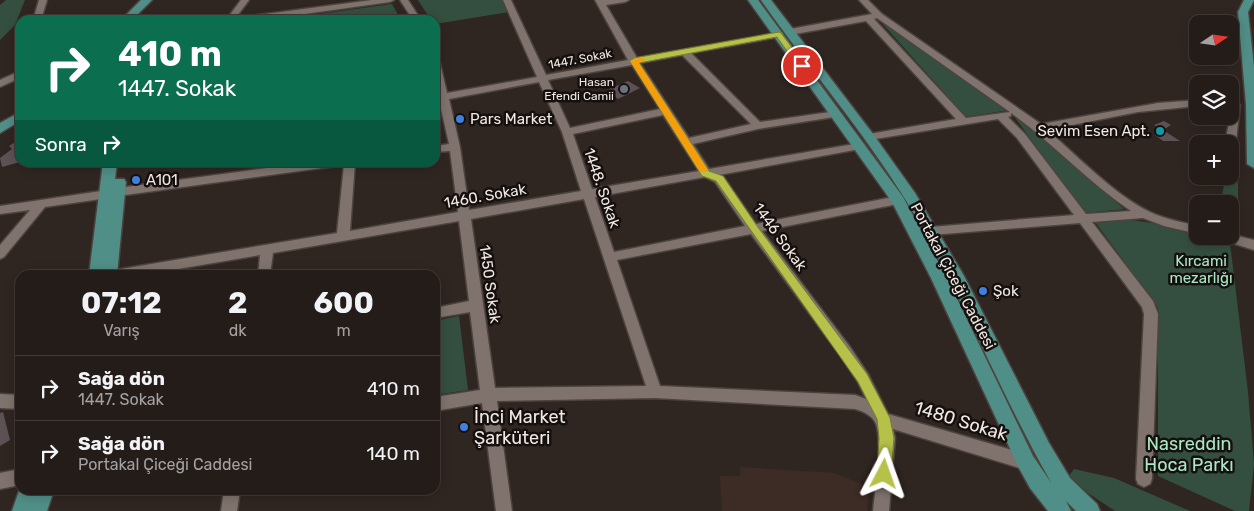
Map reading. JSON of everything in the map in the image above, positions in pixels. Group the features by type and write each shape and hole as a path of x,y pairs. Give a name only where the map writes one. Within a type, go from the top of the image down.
{"main road":[{"path":"131,15 147,0"},
{"path":"146,15 159,0"},
{"name":"Portakal Çiceği Caddesi","path":"753,0 784,33 864,142 898,200 939,278 1026,462 1037,482 1061,511"},
{"name":"Portakal Çiceği Caddesi","path":"766,0 784,33 837,114 864,142 910,196 956,276 1042,449 1063,485 1090,511"},
{"path":"1249,0 1243,12 1252,104 1254,164"},
{"path":"0,128 15,119"},
{"path":"0,138 15,129"},
{"path":"110,167 113,193 110,270"},
{"path":"98,270 119,167"},
{"path":"22,511 27,495"},
{"path":"37,511 42,495"}],"street":[{"path":"38,15 43,0"},
{"path":"234,15 245,0"},
{"path":"310,15 390,0"},
{"path":"404,0 414,15"},
{"name":"1448. Sokak","path":"507,0 567,132 590,194 655,392"},
{"path":"600,2 625,0"},
{"path":"863,0 873,17 964,122"},
{"name":"1446 Sokak","path":"600,2 634,61 706,173 719,179 863,378 883,418 886,438 881,511"},
{"path":"873,17 1039,128 1114,194 1144,214 1164,222 1189,228"},
{"name":"1447. Sokak","path":"444,97 873,17"},
{"path":"684,52 758,126"},
{"path":"0,84 15,76"},
{"name":"1450 Sokak","path":"440,82 455,147 490,395 504,511"},
{"path":"1039,128 1075,123 1136,109 1189,103"},
{"path":"567,132 666,111"},
{"name":"1460. Sokak","path":"145,270 706,173 1017,112"},
{"path":"686,142 758,126 837,114"},
{"path":"1000,115 1021,136 1148,305 1151,314 1144,479"},
{"path":"440,149 455,147"},
{"path":"0,210 290,167"},
{"path":"343,236 350,167"},
{"path":"610,257 898,200"},
{"path":"0,254 41,204"},
{"path":"931,231 1144,214"},
{"path":"1239,241 1254,245"},
{"path":"265,270 267,250"},
{"path":"440,312 477,305"},
{"name":"1480 Sokak","path":"440,403 490,395 655,392 856,402 870,408 883,418 1026,462"},
{"path":"0,401 15,402"},
{"path":"0,481 15,478"},
{"path":"229,511 231,495"}],"shaded area":[{"path":"740,467 834,473 869,487 867,511 722,511 720,476 740,476"}],"green space":[{"path":"6,0 25,0 19,15 15,15 15,25 0,40 0,5"},
{"path":"418,0 502,0 509,12 440,23 440,15 428,15"},
{"path":"392,4 398,15 312,15"},
{"path":"880,21 1009,110 966,117"},
{"path":"1021,118 1124,209 1085,213 1016,119"},
{"path":"1224,185 1238,185 1238,195 1222,195"},
{"path":"1125,219 1173,226 1189,231 1189,245 1230,245 1248,392 1254,464 1249,511 1235,511 1158,476 1158,308 1096,223"},
{"path":"459,316 468,390 440,394 440,320"},
{"path":"1074,469 1114,478 1190,511 1115,511 1088,493 1069,476"}],"building":[{"name":"Hasan Efendi Camii","path":"628,81 640,88 618,99 607,90"},
{"name":"Sevim Esen Apt.","path":"1164,121 1171,125 1163,130 1180,141 1163,141 1155,135 1160,129 1154,125"},
{"path":"15,142 15,163 2,167 0,158 12,149 9,146"},
{"path":"3,412 10,440 0,446 0,413"}],"slow traffic":[{"path":"641,60 634,61 703,170"}],"place":[{"name":"Hasan Efendi Camii","path":"624,89"},
{"name":"Pars Market","path":"460,119"},
{"name":"Sevim Esen Apt.","path":"1160,131"},
{"name":"A101","path":"136,180"},
{"name":"Şok","path":"983,291"},
{"name":"İnci Market Şarküteri","path":"464,427"}],"route":[{"path":"802,66 779,34 634,61 706,173 719,179 863,378 883,418 886,438 884,474"}],"park label":[{"name":"Kırcami mezarlığı","path":"1201,270"},
{"name":"Nasreddin Hoca Parkı","path":"1189,454"}]}
